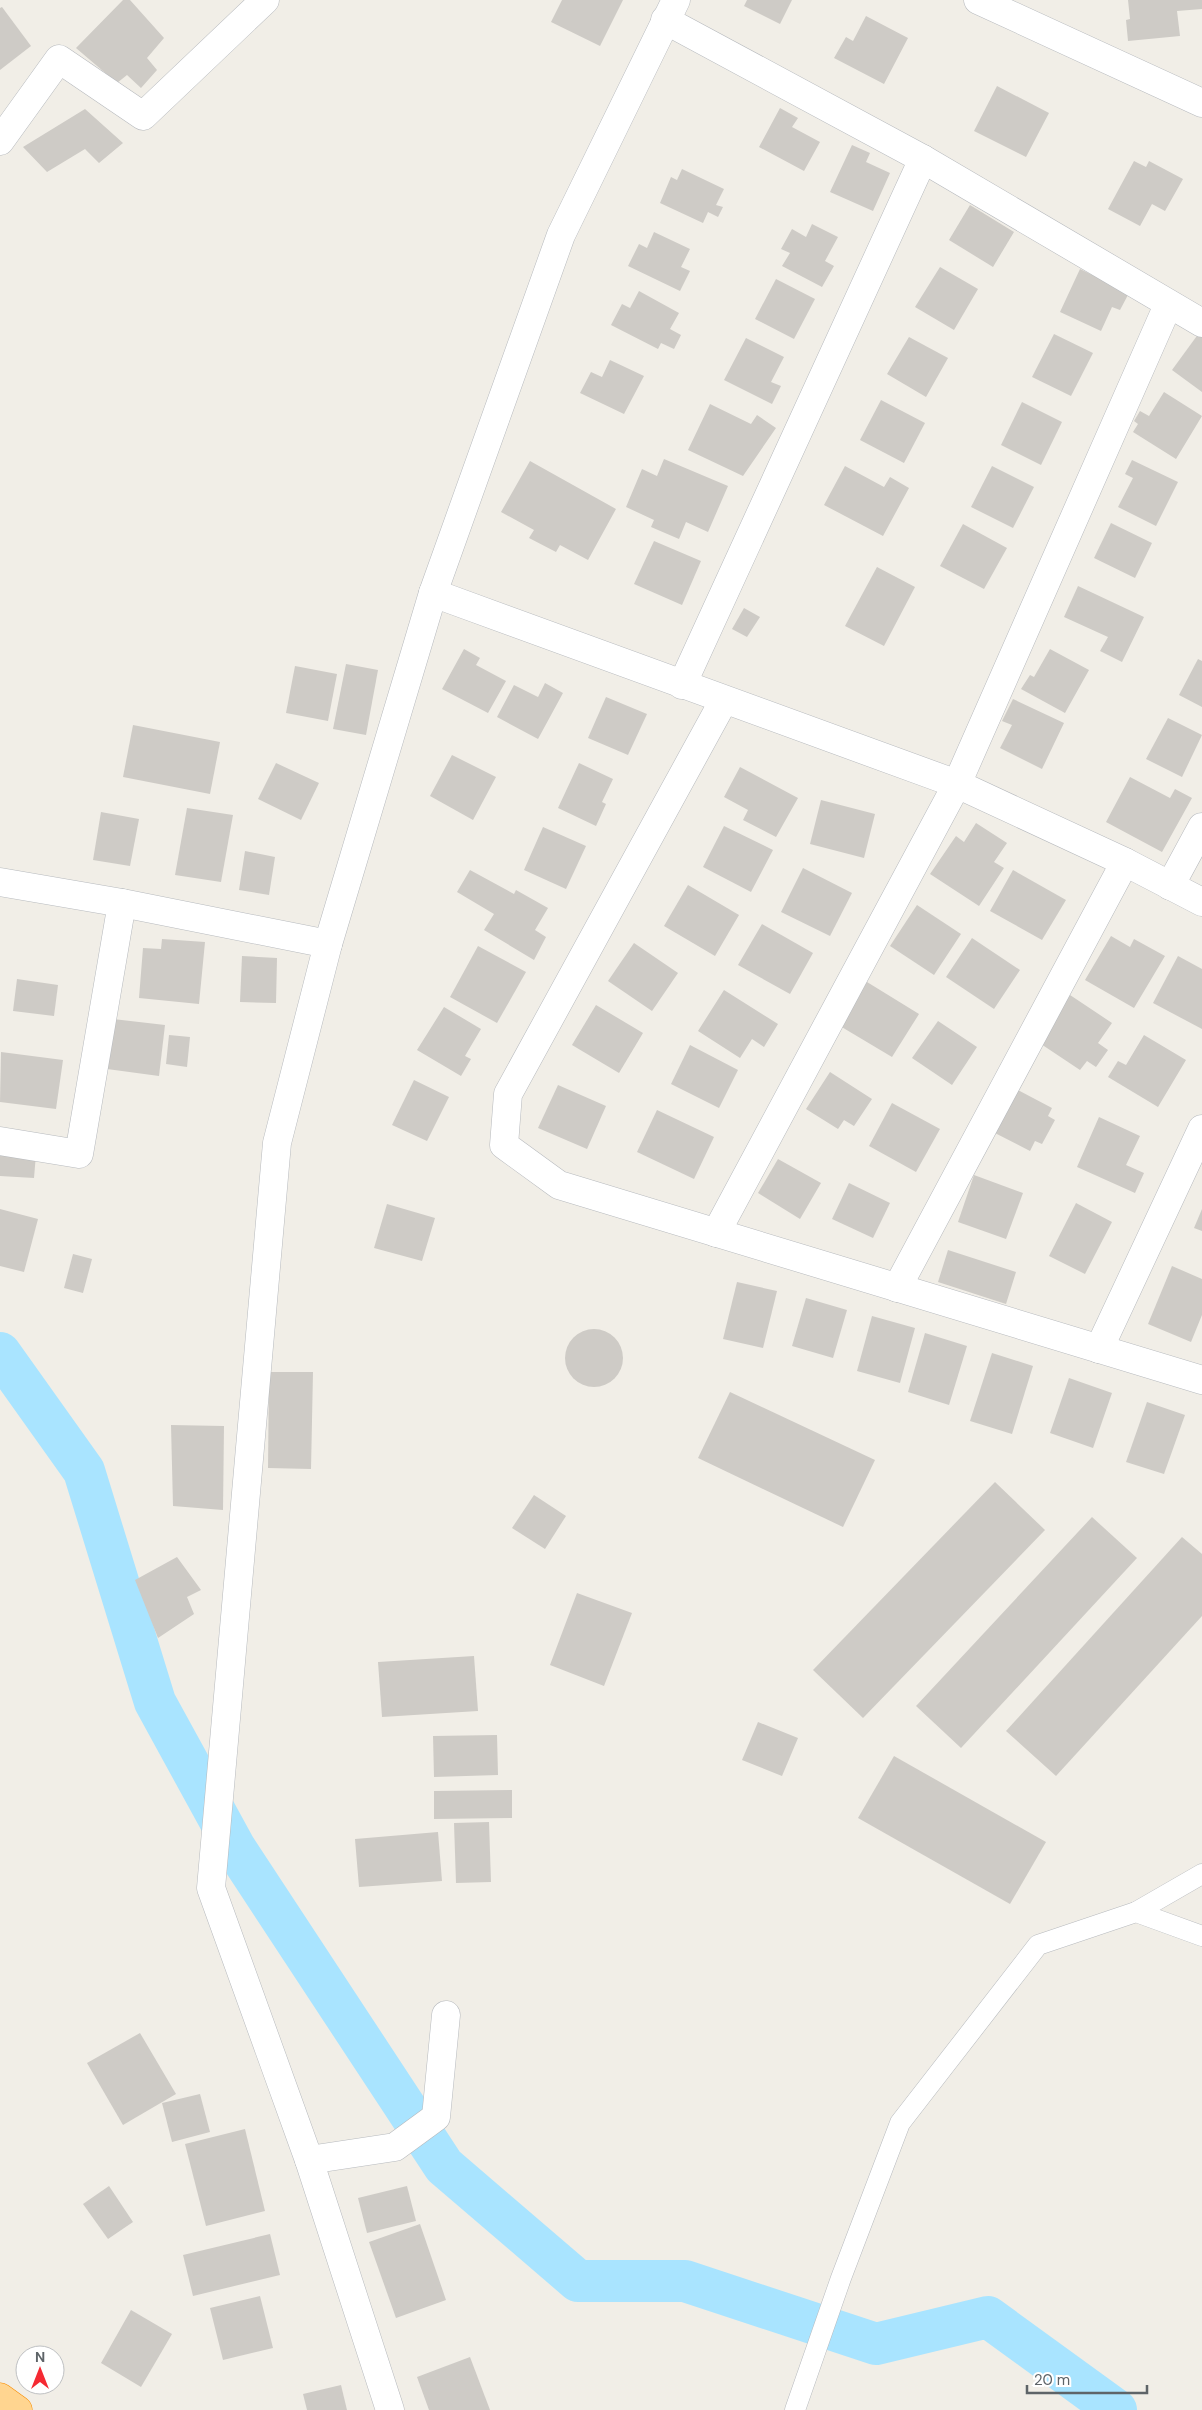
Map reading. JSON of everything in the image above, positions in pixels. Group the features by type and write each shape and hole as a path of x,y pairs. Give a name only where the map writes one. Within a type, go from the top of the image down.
{"highway":[{"path":"0,2397 18,2410"}],"street":[{"path":"0,142 58,59 142,116 265,0"},
{"path":"978,0 1202,103"},
{"path":"390,2410 309,2160 210,1888 277,1143 328,944 433,593 561,235 670,10 1168,305 1202,323"},
{"path":"682,685 923,160"},
{"path":"716,1232 957,784 1168,305"},
{"path":"433,593 957,784 1125,862 1202,902"},
{"path":"724,700 508,1094 504,1145 559,1185 1202,1380"},
{"path":"1170,886 1202,827"},
{"path":"897,1288 1125,862"},
{"path":"0,882 122,903 328,944"},
{"path":"0,1141 78,1154 122,903"},
{"path":"1099,1349 1202,1129"},
{"path":"309,2160 395,2147 436,2116 446,2015"}],"lane":[{"path":"798,2401 841,2278 900,2123 1038,1946 1136,1912 1202,1874"},
{"path":"1136,1912 1202,1936"}],"building":[{"path":"123,0 130,0 164,38 147,58 157,70 141,88 127,75 117,83 76,48"},
{"path":"562,0 623,0 600,46 551,22"},
{"path":"747,0 792,0 780,24 744,6"},
{"path":"1128,0 1202,0 1202,9 1177,11 1180,36 1128,41 1126,20 1130,19"},
{"path":"2,7 31,46 0,70 0,8"},
{"path":"866,16 908,38 884,84 834,58 846,37 853,41"},
{"path":"997,86 1049,113 1026,157 974,131"},
{"path":"780,108 798,118 792,127 820,142 804,171 759,147"},
{"path":"85,109 123,143 99,163 85,149 47,172 23,147"},
{"path":"852,145 870,153 866,162 890,173 873,211 830,192"},
{"path":"1134,161 1146,167 1149,161 1183,179 1165,211 1152,204 1140,226 1108,209"},
{"path":"682,169 724,189 716,205 723,207 718,217 708,212 703,223 660,203 671,177 677,180"},
{"path":"970,205 1014,232 993,267 949,240"},
{"path":"812,224 838,237 825,261 834,266 822,287 782,266 790,253 781,249 792,229 806,237"},
{"path":"654,232 690,249 681,267 690,271 680,291 628,266 639,244 647,248"},
{"path":"940,267 978,289 954,330 915,307"},
{"path":"1080,269 1129,293 1120,310 1112,307 1101,331 1060,312"},
{"path":"776,279 815,299 794,339 755,319"},
{"path":"639,291 679,313 670,329 681,335 674,349 661,343 658,349 611,325 622,304 630,308"},
{"path":"1199,333 1202,335 1202,392 1172,370"},
{"path":"1054,334 1093,353 1071,396 1032,377"},
{"path":"909,337 948,358 926,397 887,374"},
{"path":"746,338 784,357 771,382 781,386 772,404 724,380"},
{"path":"610,360 644,376 624,414 580,393 591,372 602,377"},
{"path":"1164,392 1202,416 1176,459 1133,432 1138,424 1134,421 1140,411 1149,416"},
{"path":"881,400 925,423 904,463 860,440"},
{"path":"1022,402 1062,422 1041,465 1001,445"},
{"path":"710,404 751,424 757,415 776,428 743,476 688,450"},
{"path":"664,459 728,486 708,532 686,522 679,539 651,527 654,520 626,507 642,469 657,476"},
{"path":"1132,460 1178,482 1156,526 1118,507 1133,478 1125,474"},
{"path":"530,461 616,509 588,560 560,545 556,552 529,538 534,530 501,512"},
{"path":"845,466 884,487 890,477 909,488 883,536 824,505"},
{"path":"992,466 1034,487 1013,528 971,507"},
{"path":"1111,523 1152,543 1135,578 1094,558"},
{"path":"963,524 1007,548 984,589 940,566"},
{"path":"654,541 701,561 682,605 634,584"},
{"path":"877,567 915,587 884,646 845,626"},
{"path":"1078,586 1144,617 1122,662 1100,651 1108,637 1064,617"},
{"path":"744,608 760,617 747,637 732,629"},
{"path":"464,649 480,658 476,665 506,681 488,713 442,689"},
{"path":"1050,649 1089,670 1065,713 1021,689 1030,675 1034,677"},
{"path":"1198,659 1202,661 1202,707 1179,695"},
{"path":"346,664 378,670 366,735 333,729"},
{"path":"295,666 337,674 328,721 286,713"},
{"path":"545,683 563,693 538,739 497,717 514,685 538,697"},
{"path":"606,697 647,714 628,755 588,738"},
{"path":"1013,699 1064,723 1042,769 1000,748 1012,725 1002,721"},
{"path":"1168,718 1202,735 1182,777 1146,759"},
{"path":"133,725 220,742 210,794 123,777"},
{"path":"452,755 496,777 473,820 430,796"},
{"path":"276,763 319,783 301,820 258,799"},
{"path":"579,763 613,779 602,802 606,804 596,826 558,808"},
{"path":"740,767 798,798 776,837 743,820 748,810 724,797"},
{"path":"1130,777 1170,798 1175,789 1192,798 1162,852 1106,822"},
{"path":"821,800 875,814 864,858 810,844"},
{"path":"187,808 233,815 221,882 175,875"},
{"path":"101,812 139,819 130,866 93,860"},
{"path":"976,823 1007,843 994,862 1004,868 979,906 930,874 956,836 964,842"},
{"path":"724,826 773,850 751,892 703,867"},
{"path":"543,827 586,846 566,889 524,870"},
{"path":"245,851 275,857 269,895 239,890"},
{"path":"803,868 852,893 830,936 781,912"},
{"path":"470,870 514,894 516,890 548,908 535,930 546,937 534,960 484,930 494,914 457,892"},
{"path":"1013,870 1066,900 1042,940 990,911"},
{"path":"688,885 739,915 715,956 664,926"},
{"path":"917,905 961,934 934,975 890,946"},
{"path":"762,924 813,953 790,994 738,965"},
{"path":"1111,936 1130,947 1134,939 1165,956 1134,1008 1085,980"},
{"path":"972,938 1020,970 994,1009 946,977"},
{"path":"162,939 205,942 199,1004 139,998 143,948 161,949"},
{"path":"634,943 678,973 652,1011 608,981"},
{"path":"478,946 526,972 497,1023 450,997"},
{"path":"242,956 277,958 276,1003 240,1002"},
{"path":"1178,956 1202,969 1202,1029 1153,1003"},
{"path":"17,979 58,985 54,1016 13,1011"},
{"path":"867,982 919,1014 892,1057 840,1026"},
{"path":"724,990 778,1024 764,1047 752,1039 740,1058 698,1031"},
{"path":"1070,995 1112,1023 1098,1043 1108,1050 1096,1067 1087,1061 1080,1070 1038,1042"},
{"path":"596,1005 643,1033 619,1073 572,1045"},
{"path":"444,1007 481,1029 465,1056 471,1059 461,1076 417,1050"},
{"path":"113,1019 165,1025 159,1076 107,1069"},
{"path":"938,1021 977,1047 952,1085 912,1058"},
{"path":"169,1035 190,1037 187,1067 166,1064"},
{"path":"1144,1035 1186,1060 1158,1107 1108,1077 1118,1061 1126,1065"},
{"path":"690,1045 738,1070 719,1108 671,1084"},
{"path":"1,1052 63,1060 56,1109 0,1102"},
{"path":"830,1072 872,1099 854,1126 844,1120 838,1129 806,1109"},
{"path":"414,1080 449,1097 427,1141 392,1125"},
{"path":"558,1085 606,1106 587,1149 538,1128"},
{"path":"1014,1088 1052,1108 1048,1116 1055,1120 1042,1144 1035,1141 1030,1151 991,1131"},
{"path":"892,1103 940,1129 916,1172 869,1146"},
{"path":"657,1110 714,1137 694,1179 637,1152"},
{"path":"1099,1117 1140,1136 1126,1165 1144,1173 1135,1193 1077,1167"},
{"path":"0,1152 36,1154 34,1178 0,1176"},
{"path":"778,1159 821,1183 800,1219 758,1193"},
{"path":"974,1175 1023,1193 1006,1239 958,1222"},
{"path":"849,1183 890,1203 873,1238 832,1219"},
{"path":"1076,1203 1112,1222 1085,1274 1049,1256"},
{"path":"387,1204 435,1218 422,1261 374,1248"},
{"path":"0,1209 38,1219 24,1272 0,1266"},
{"path":"1202,1209 1202,1231 1194,1228"},
{"path":"948,1250 1016,1272 1006,1304 938,1282"},
{"path":"73,1254 92,1259 83,1293 64,1288"},
{"path":"1172,1266 1202,1279 1202,1315 1191,1342 1148,1324"},
{"path":"737,1282 777,1291 763,1348 723,1339"},
{"path":"806,1298 847,1310 833,1358 792,1346"},
{"path":"872,1316 915,1328 900,1383 857,1371"},
{"path":"594,1329 605,1331 618,1342 623,1358 621,1369 610,1382 594,1387 583,1385 570,1374 565,1358 567,1347 578,1334"},
{"path":"925,1333 967,1346 949,1405 908,1392"},
{"path":"992,1353 1033,1366 1012,1434 970,1421"},
{"path":"269,1372 313,1372 311,1469 268,1468"},
{"path":"1069,1378 1112,1393 1093,1448 1050,1433"},
{"path":"730,1392 875,1460 843,1527 698,1458"},
{"path":"1147,1402 1185,1415 1164,1474 1126,1462"},
{"path":"171,1425 224,1426 223,1510 173,1506"},
{"path":"995,1482 1045,1530 863,1718 813,1670"},
{"path":"534,1495 566,1516 545,1549 512,1528"},
{"path":"1092,1517 1137,1558 961,1748 916,1706"},
{"path":"1182,1537 1202,1554 1202,1616 1056,1776 1006,1731"},
{"path":"177,1557 201,1590 187,1597 194,1614 158,1638 135,1580"},
{"path":"577,1593 632,1613 604,1686 550,1665"},
{"path":"474,1656 478,1711 382,1717 378,1662"},
{"path":"758,1722 798,1738 782,1776 742,1760"},
{"path":"497,1735 498,1775 434,1777 433,1736"},
{"path":"894,1756 1046,1842 1010,1904 858,1818"},
{"path":"512,1790 512,1818 434,1819 434,1791"},
{"path":"489,1822 491,1882 456,1883 454,1823"},
{"path":"438,1832 442,1881 359,1887 355,1839"},
{"path":"140,2033 176,2094 123,2125 87,2063"},
{"path":"200,2094 210,2132 172,2142 162,2103"},
{"path":"245,2129 265,2211 206,2226 185,2144"},
{"path":"109,2186 133,2222 108,2239 83,2204"},
{"path":"407,2186 416,2221 367,2233 358,2198"},
{"path":"420,2224 446,2300 396,2318 369,2242"},
{"path":"270,2234 280,2275 193,2296 183,2255"},
{"path":"260,2296 273,2348 223,2360 210,2308"},
{"path":"131,2310 172,2334 141,2387 101,2363"},
{"path":"470,2357 490,2410 429,2410 417,2377"},
{"path":"341,2385 347,2410 307,2410 303,2394"}],"waterway":[{"path":"0,1353 84,1471 155,1702 235,1848 444,2166 578,2281 685,2281 876,2344 988,2317 1116,2410"}]}
